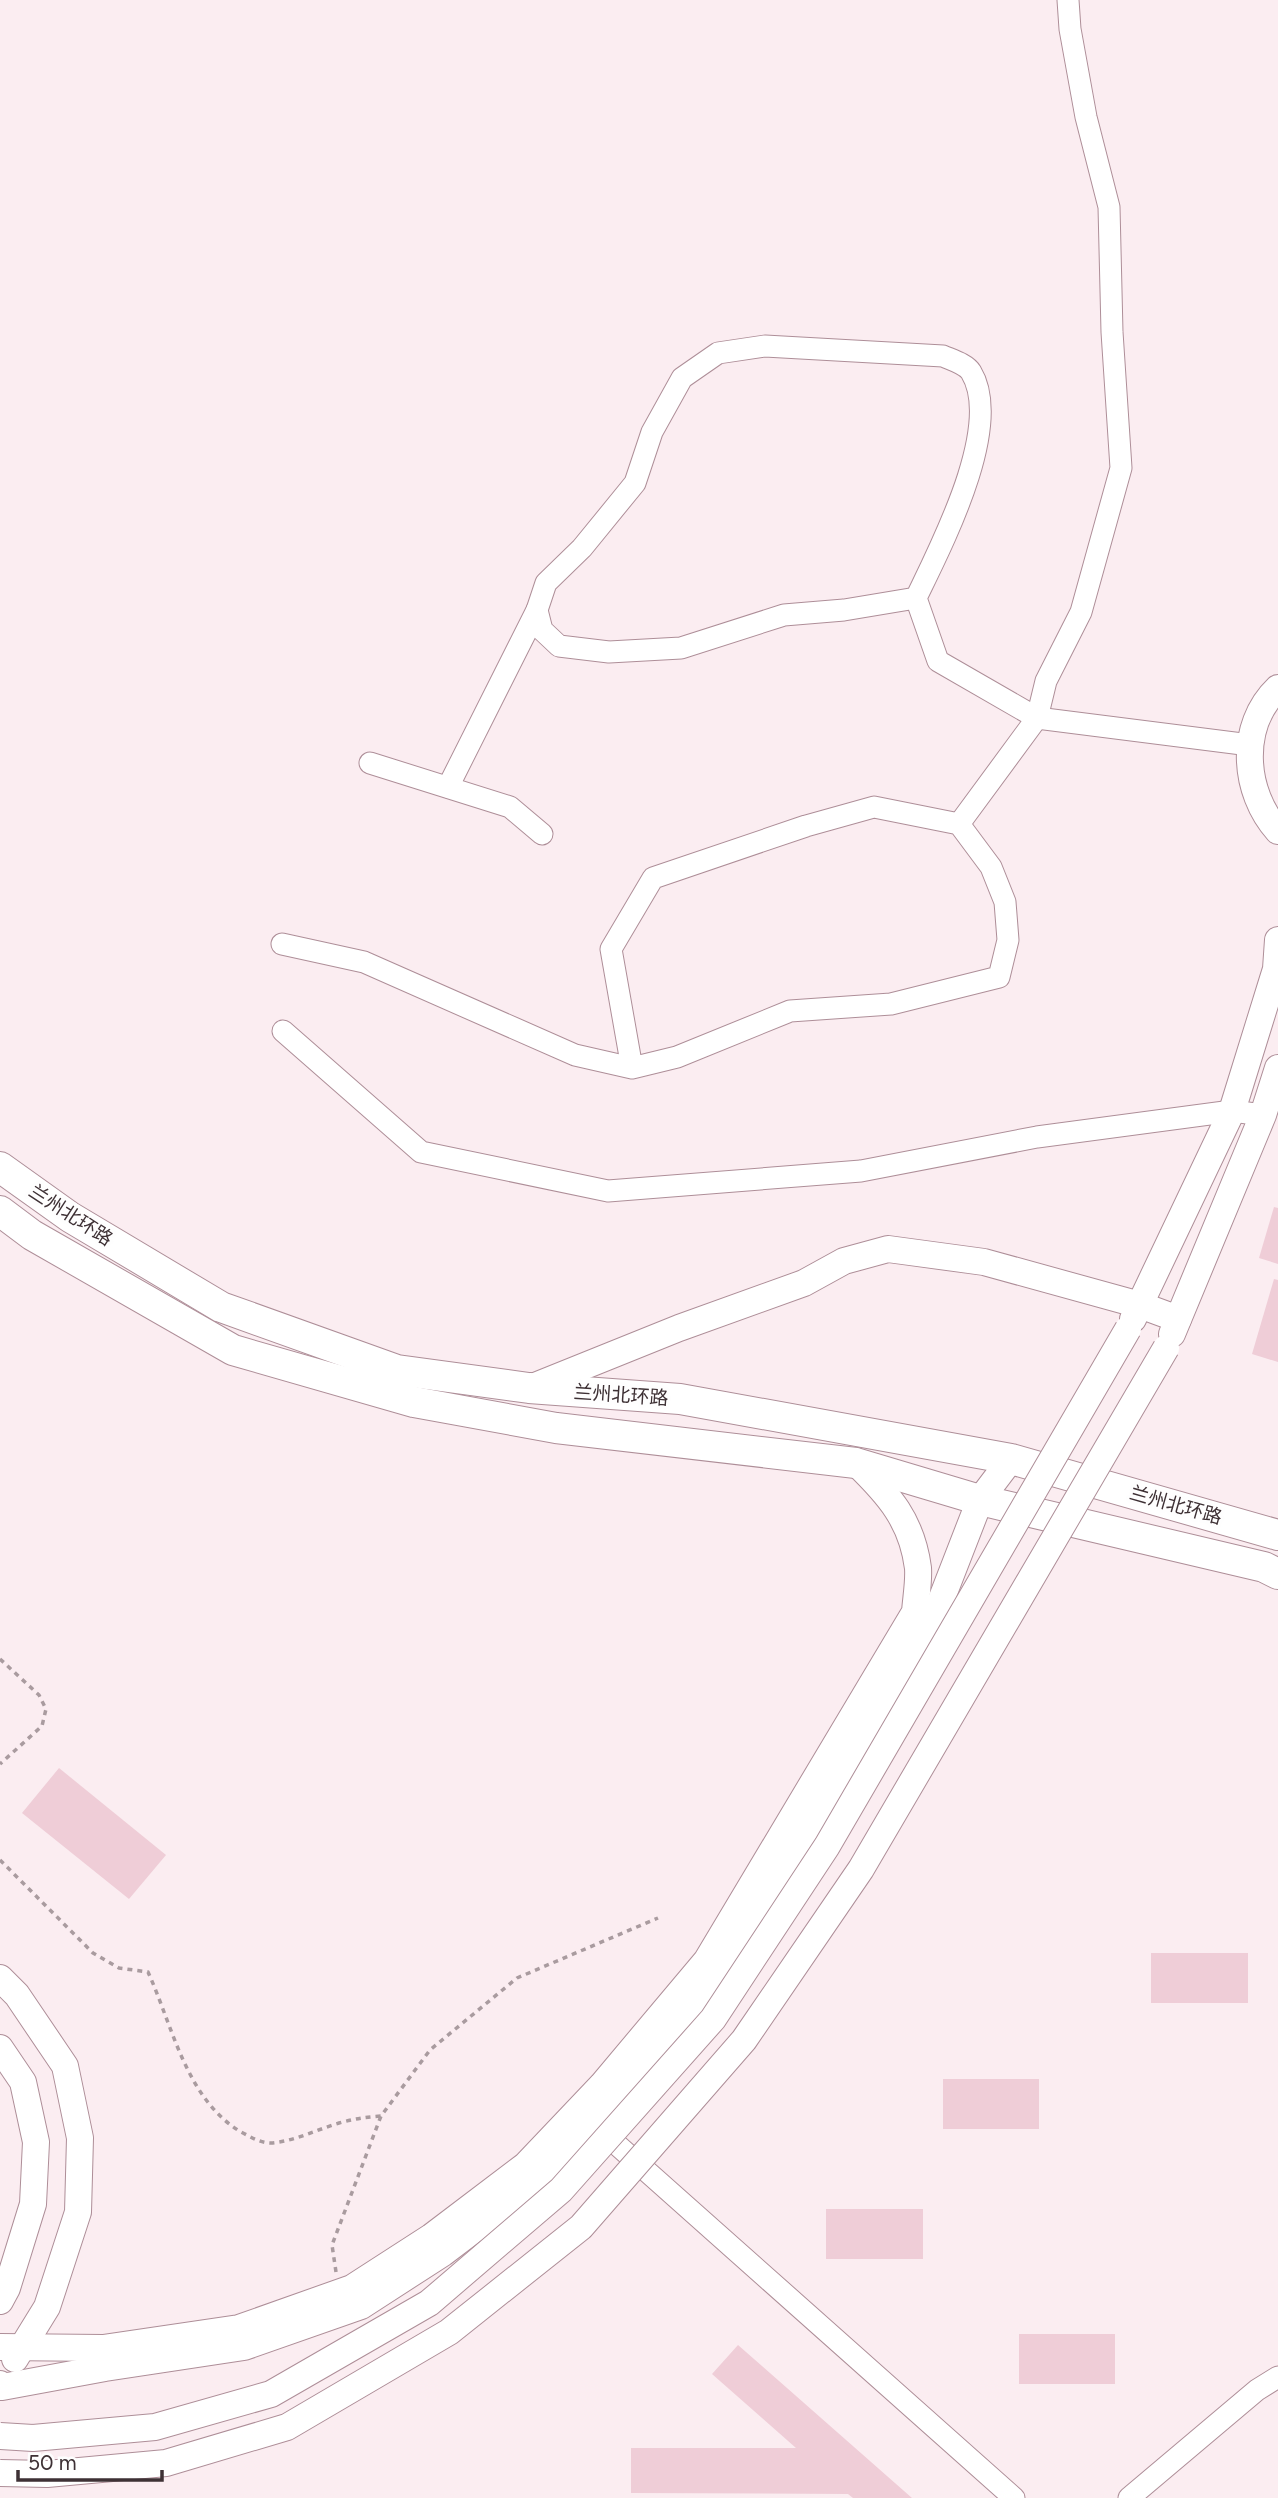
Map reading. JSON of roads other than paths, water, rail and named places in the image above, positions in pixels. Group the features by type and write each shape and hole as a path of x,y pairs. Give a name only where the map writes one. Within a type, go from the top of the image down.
{"highway":[{"name":"兰州北环路","path":"0,1167 70,1217 221,1307 397,1370 529,1388 680,1399 1010,1458 1278,1535"},
{"name":"兰州北环路","path":"0,1212 32,1234 233,1350 414,1402 530,1423 856,1463 980,1500 1264,1567 1278,1574"}],"main road":[{"path":"1278,688 1258,718 1250,745 1250,771 1256,797 1268,820 1278,831"},
{"path":"0,2436 33,2438 155,2427 271,2394 429,2303 561,2190 713,2019 827,1846 1128,1329 1231,1111 1276,969 1278,940"},
{"path":"0,2473 47,2474 166,2463 288,2427 449,2332 581,2227 744,2040 862,1869 1166,1348 1263,1115 1278,1068"},
{"path":"529,1388 679,1328 804,1283 844,1261 888,1249 985,1262 1140,1305 1178,1319"},
{"path":"0,1978 18,1995 65,2066 80,2138 78,2212 47,2307 11,2346 1,2387 244,2347 361,2306 443,2253 539,2180 617,2098 724,1972 933,1620 980,1500 1010,1458"},
{"path":"11,2346 103,2348 239,2328 352,2288 431,2236 526,2165 602,2085 707,1960 915,1612 918,1570 909,1529 887,1493 856,1463"},
{"path":"0,2048 23,2081 36,2142 33,2204 7,2288 0,2301"}],"street":[{"path":"960,824 1037,718 1046,681 1081,612 1121,468 1112,332 1109,207 1086,117 1070,29 1068,0"},
{"path":"448,787 537,610 546,583 582,548 635,483 652,432 682,378 718,353 765,346 943,356 970,369 980,391 980,432 956,514 916,597 937,661 1037,718 1250,745"},
{"path":"537,610 542,630 559,646 609,652 681,648 784,615 845,610 916,597"},
{"path":"370,763 510,807 542,834"},
{"path":"282,944 363,962 575,1055 632,1068 677,1057 790,1011 891,1004 999,976 1008,940 1005,902 991,867 960,824 874,807 806,826 653,878 611,949 632,1068"},
{"path":"283,1031 421,1152 608,1191 862,1171 1037,1137 1231,1111 1263,1115"},
{"path":"594,2123 1014,2498"},
{"path":"1129,2498 1257,2390 1278,2377"}]}
